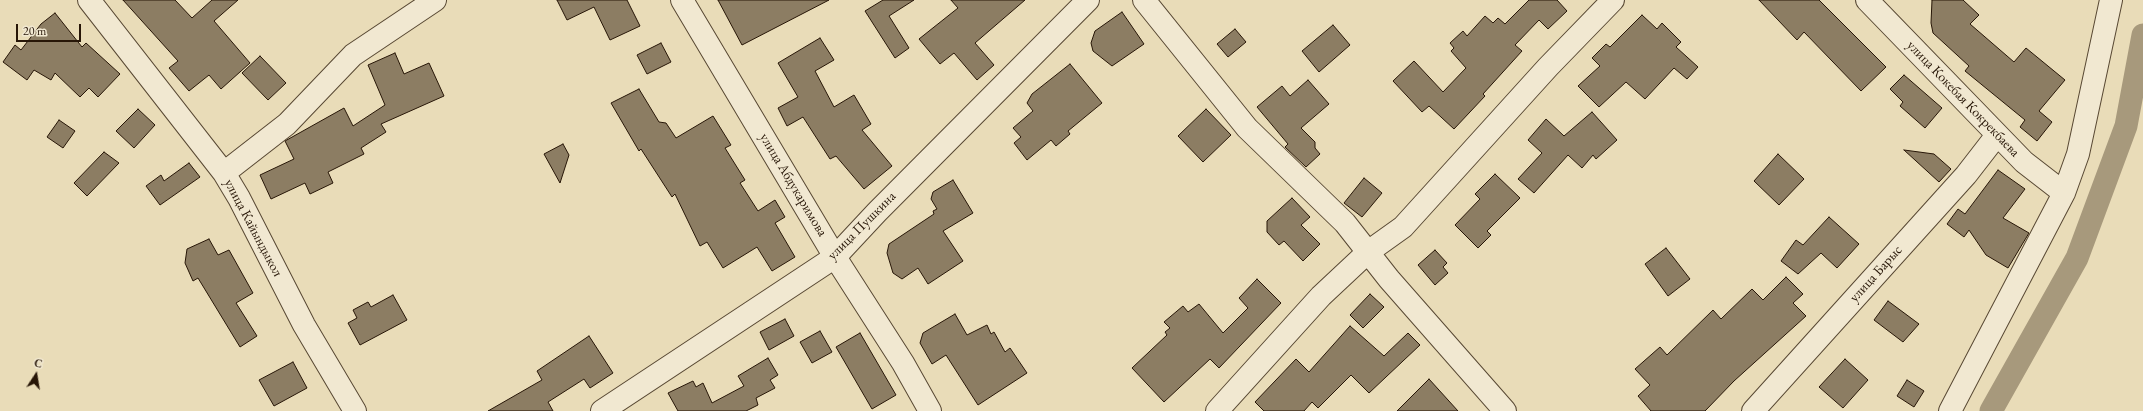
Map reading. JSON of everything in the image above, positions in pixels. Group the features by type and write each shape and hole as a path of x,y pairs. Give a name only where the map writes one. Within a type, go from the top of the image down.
{"street":[{"name":"улица Кайындыкол","path":"89,0 224,173 239,198 304,325 355,411"},
{"path":"224,173 287,124 353,55 434,0"},
{"name":"улица Абдукаримова","path":"682,0 836,257 903,363 930,411"},
{"name":"улица Пушкина","path":"602,411 836,257 876,212 1088,0"},
{"path":"1144,0 1247,128 1345,223 1368,252 1505,411"},
{"path":"1217,411 1321,296 1368,252 1403,227 1548,66 1613,0"},
{"name":"улица Кокебая Кокрекбаева","path":"1867,0 2024,162 2064,193"},
{"path":"1950,411 2064,193 2078,154 2111,0"},
{"name":"улица Барыс","path":"1753,411 1966,175 1997,135"}],"building":[{"path":"123,0 175,0 192,18 212,0 238,0 214,21 250,63 221,89 209,75 189,91 169,68 178,61"},
{"path":"557,0 627,0 640,26 610,40 594,7 567,20"},
{"path":"718,0 829,0 742,45"},
{"path":"883,0 914,0 889,16 909,48 895,58 865,11"},
{"path":"951,0 1025,0 975,43 994,65 977,80 954,53 940,64 919,39 958,8"},
{"path":"1529,0 1557,0 1567,11 1548,29 1539,20 1515,45 1522,51 1483,94 1485,96 1454,129 1429,106 1422,112 1393,81 1414,61 1443,92 1466,68 1451,51 1454,48 1450,43 1463,31 1467,36 1485,16 1493,23 1498,18 1505,24"},
{"path":"1759,0 1819,0 1886,67 1861,91 1804,32 1797,40"},
{"path":"1932,0 1963,0 1979,15 1970,24 2014,62 2026,48 2065,80 2039,111 2052,122 2037,141 2020,127 2025,120 1965,71 1969,66 1933,33 1931,23"},
{"path":"1122,12 1144,44 1112,66 1093,51 1091,43 1095,31"},
{"path":"55,13 82,47 86,43 120,74 98,97 89,88 80,97 55,73 51,80 34,70 27,80 3,62 15,45 21,50 41,24"},
{"path":"1642,15 1657,29 1662,23 1681,42 1676,47 1698,67 1687,79 1674,68 1645,99 1626,82 1599,107 1578,86 1600,66 1592,58 1606,44 1610,47"},
{"path":"1333,25 1350,45 1319,72 1302,51"},
{"path":"1235,29 1246,42 1228,57 1217,44"},
{"path":"820,38 834,60 815,71 834,107 854,95 871,124 862,130 892,166 864,189 836,156 830,159 803,117 787,126 778,108 798,97 778,63"},
{"path":"661,43 671,62 647,74 637,55"},
{"path":"395,53 404,74 429,63 444,96 381,124 386,132 361,148 364,154 328,172 333,183 310,194 305,183 271,199 260,175 294,159 285,141 344,108 353,126 385,105 368,65"},
{"path":"260,56 286,83 268,100 242,73"},
{"path":"1070,64 1102,103 1068,131 1070,134 1056,146 1051,140 1027,160 1014,143 1021,137 1013,128 1033,111 1027,103 1032,94"},
{"path":"1904,75 1942,108 1925,128 1900,106 1903,102 1890,89"},
{"path":"1308,80 1329,104 1301,128 1315,142 1315,148 1320,154 1306,167 1285,147 1288,144 1257,107 1282,86 1290,96"},
{"path":"639,89 659,122 666,123 676,138 713,116 731,145 725,148 745,180 740,183 758,211 775,200 785,217 775,223 795,257 772,271 757,247 723,268 707,242 700,246 675,194 672,197 641,149 639,151 611,103"},
{"path":"138,109 155,125 134,148 116,131"},
{"path":"1206,109 1231,135 1203,162 1178,136"},
{"path":"1592,112 1617,140 1596,159 1593,155 1582,168 1568,155 1534,193 1518,179 1542,153 1528,140 1546,119 1564,136"},
{"path":"59,120 75,131 63,148 47,137"},
{"path":"563,144 569,155 560,183 544,154"},
{"path":"1904,150 1934,154 1951,169 1939,182"},
{"path":"104,152 119,163 87,196 74,183"},
{"path":"1778,154 1804,179 1779,205 1754,181"},
{"path":"189,163 200,177 160,205 146,186 161,175 164,181"},
{"path":"1998,170 2025,189 2003,218 2029,233 2008,268 1986,255 1969,230 1964,237 1947,224 1958,209 1965,214"},
{"path":"1495,174 1520,198 1487,231 1491,235 1478,248 1455,225 1480,199 1475,194"},
{"path":"1364,178 1382,193 1362,217 1344,203"},
{"path":"953,180 973,213 943,231 963,261 928,284 918,268 902,279 893,273 887,253 889,244 934,214 933,211 937,209 931,199 933,192"},
{"path":"1292,198 1310,217 1301,225 1320,244 1303,261 1284,241 1279,245 1267,232 1267,221"},
{"path":"1829,217 1859,244 1837,268 1821,253 1798,274 1781,261 1796,240 1803,245"},
{"path":"209,239 218,255 229,250 253,293 236,303 257,336 240,347 198,278 193,281 185,263 187,249"},
{"path":"1666,248 1690,279 1668,296 1645,264"},
{"path":"1435,250 1447,263 1443,267 1448,273 1435,285 1418,265"},
{"path":"1786,277 1803,294 1793,303 1806,316 1734,381 1705,411 1651,411 1638,396 1650,385 1635,369 1660,347 1667,355 1713,310 1721,319 1752,289 1763,300"},
{"path":"1257,279 1281,303 1219,368 1210,359 1164,402 1132,368 1167,335 1165,332 1170,328 1164,322 1183,306 1188,312 1199,304 1223,333 1248,308 1239,298"},
{"path":"1370,294 1384,307 1363,328 1350,315"},
{"path":"393,295 407,320 360,345 348,323 357,318 353,310 368,302 371,307"},
{"path":"1888,301 1919,324 1903,342 1874,320"},
{"path":"955,314 967,335 987,325 991,334 994,332 1005,352 1010,348 1027,373 978,405 946,355 932,364 920,343 923,333"},
{"path":"785,319 794,336 769,350 760,332"},
{"path":"1350,326 1384,356 1408,333 1420,345 1369,393 1351,375 1318,408 1312,402 1304,411 1264,411 1255,402 1296,359 1309,372"},
{"path":"820,331 832,352 812,363 800,342"},
{"path":"860,333 896,395 872,409 836,347"},
{"path":"589,336 613,373 590,388 584,379 548,402 553,411 488,411 542,380 537,371"},
{"path":"768,358 778,375 770,380 775,388 756,398 758,405 746,411 678,411 668,393 693,381 696,387 703,383 712,403 744,386 738,376"},
{"path":"1845,359 1868,380 1843,408 1819,387"},
{"path":"293,362 307,388 274,406 259,380"},
{"path":"1429,379 1458,411 1397,411"},
{"path":"1907,380 1924,391 1914,407 1897,396"}],"waterway":[{"path":"1991,411 2077,258 2126,126 2143,35"}]}
